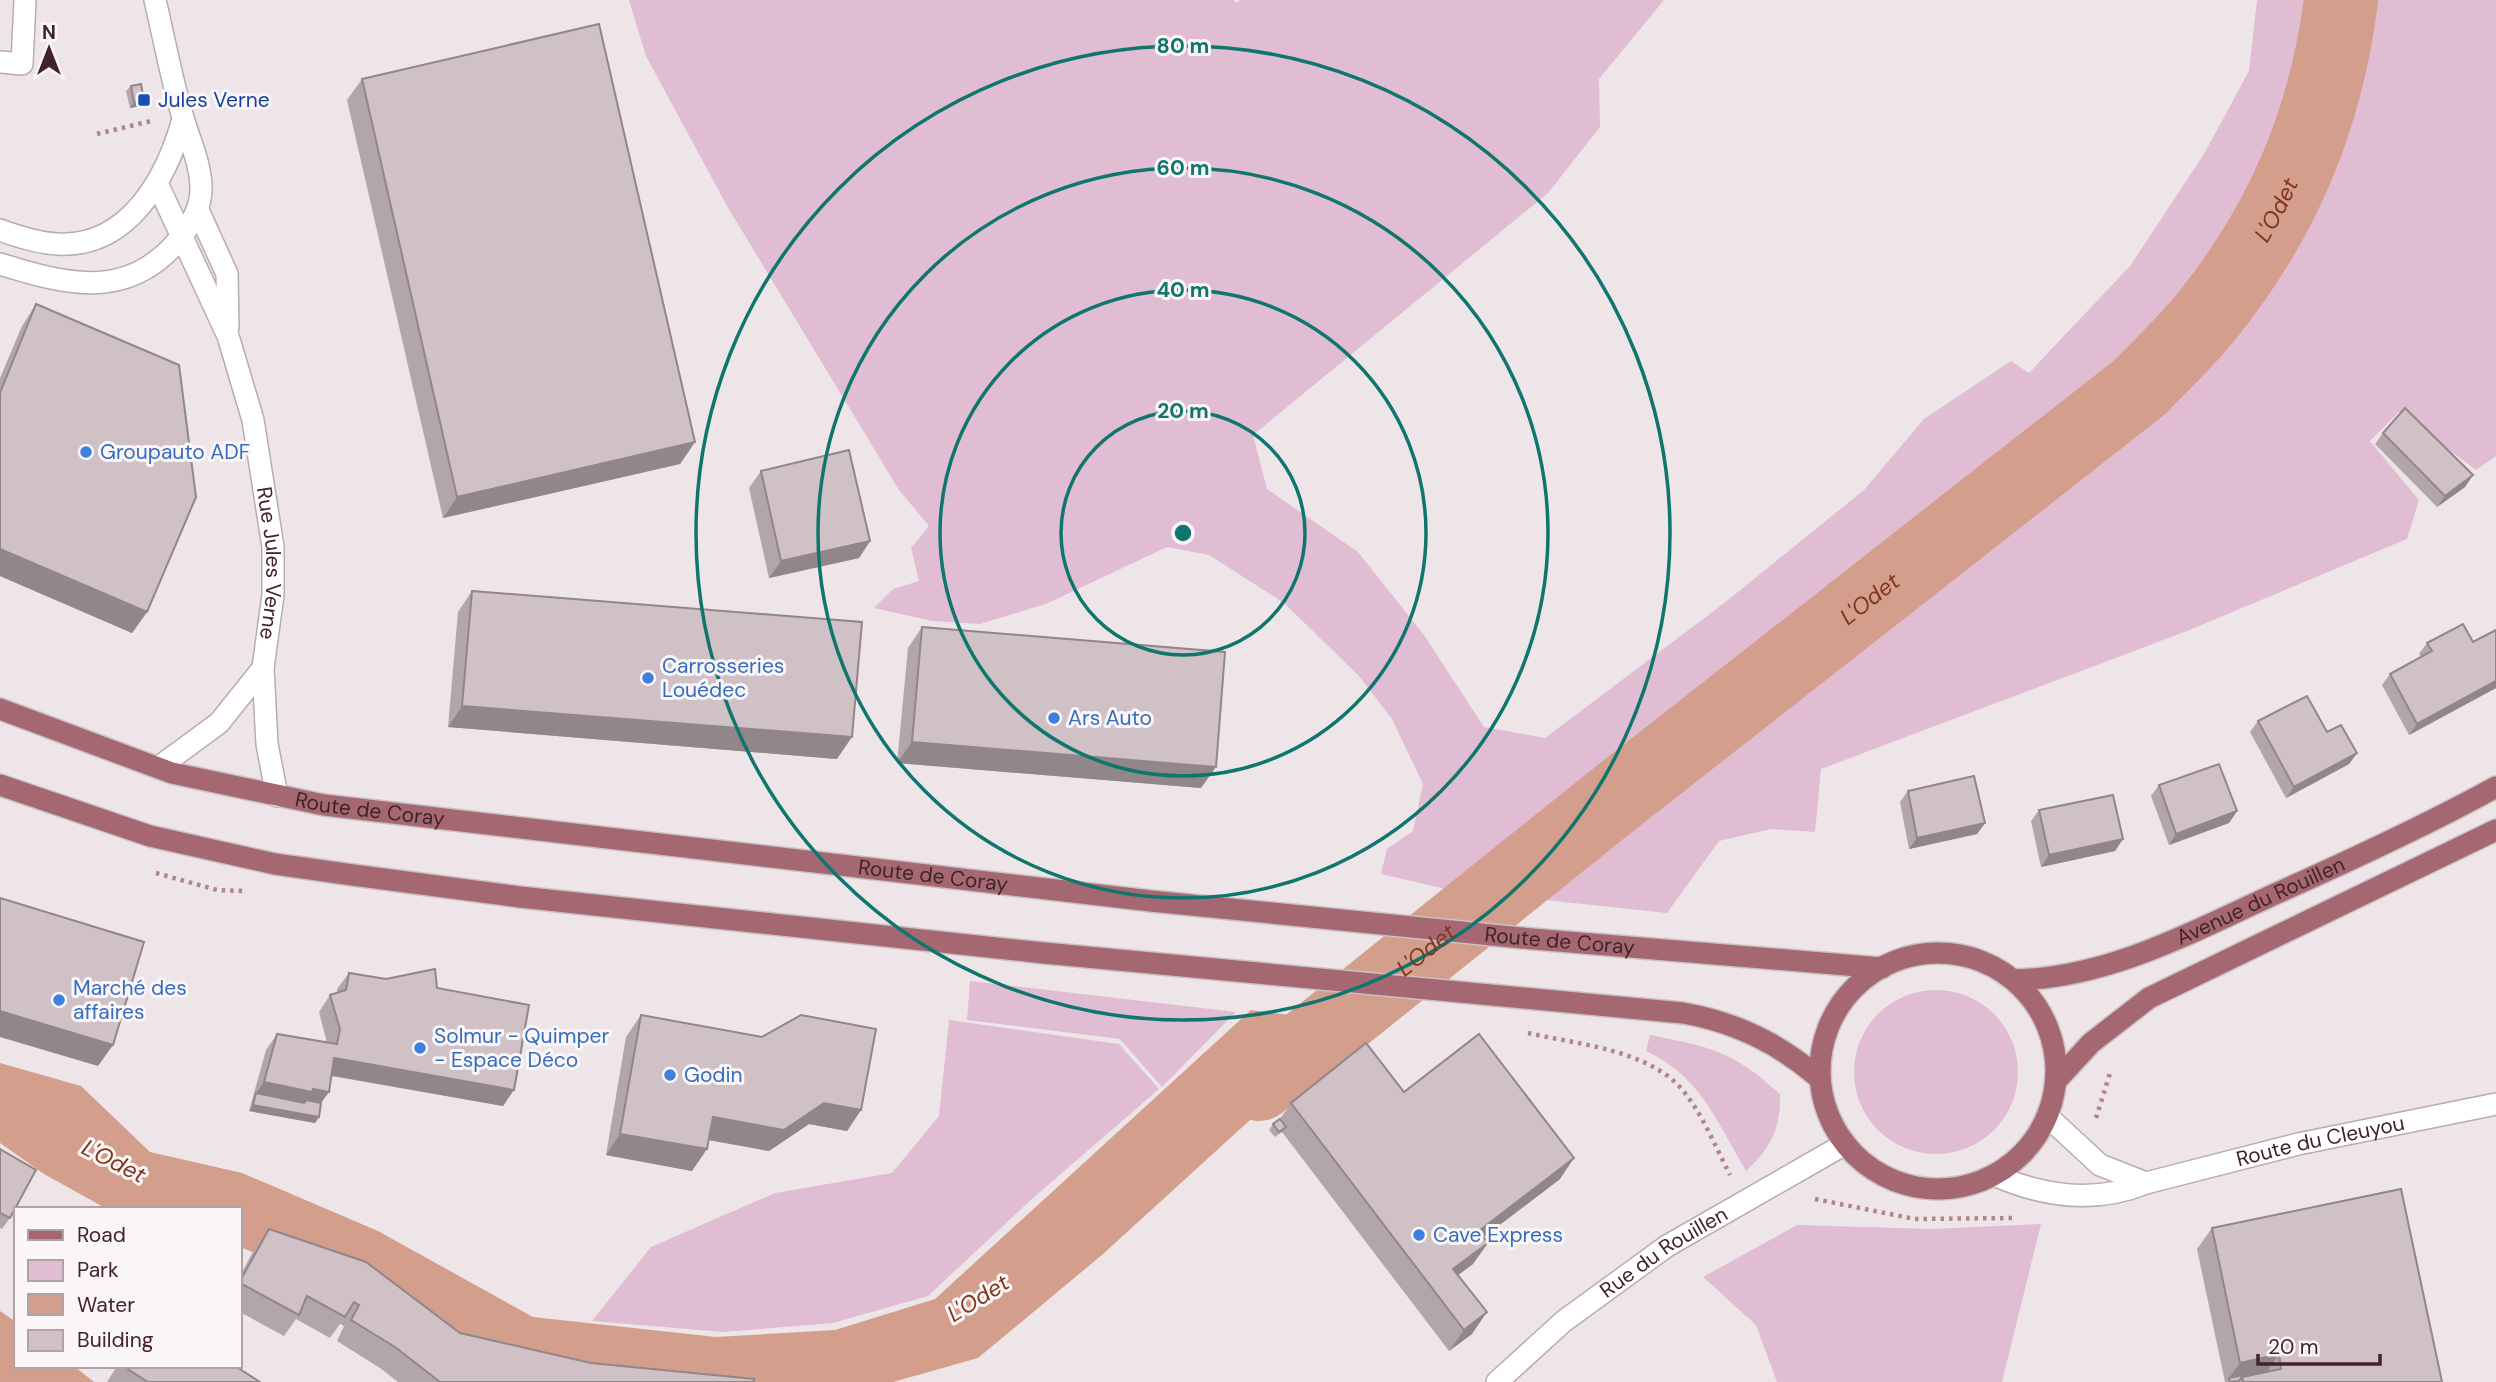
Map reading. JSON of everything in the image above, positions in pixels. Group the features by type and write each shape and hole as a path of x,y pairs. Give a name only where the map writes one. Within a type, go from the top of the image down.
{"main road":[{"name":"Route de Coray","path":"0,709 100,748 159,767 277,796 499,826 1378,925 1882,968"},
{"path":"0,785 150,836 275,864 754,923 1711,1018 1756,1035 1819,1078"},
{"name":"Avenue du Rouillen","path":"2014,980 2063,978 2144,953 2314,877 2496,787"},
{"name":"Avenue du Rouillen","path":"2056,1081 2091,1043 2148,998 2496,830"},
{"path":"1946,953 1970,957 2014,980 2033,1001 2047,1025 2055,1053 2056,1081 2047,1116 2034,1140 2016,1160 1994,1175 1969,1185 1942,1189 1915,1187 1889,1179 1866,1165 1845,1144 1827,1114 1819,1078 1824,1040 1839,1006 1856,986 1882,968 1922,954 1946,953"}],"street":[{"path":"0,62 22,64 25,0"},
{"name":"Rue Jules Verne","path":"0,264 71,284 95,284 140,273 181,238 198,210 200,169 182,116 155,0"},
{"path":"0,230 38,242 81,242 118,226 131,217 157,183 176,143 182,116"},
{"name":"Rue Jules Verne","path":"157,183 228,336 253,420 270,519 274,571 263,668 268,755 277,796"},
{"name":"Rue Jules Verne","path":"198,210 227,274 228,336"},
{"name":"Rue Jules Verne","path":"159,767 219,723 263,668"},
{"name":"Route du Cleuyou","path":"1994,1175 2044,1194 2073,1196 2122,1193 2146,1183 2298,1144 2496,1104"},
{"path":"2047,1116 2100,1165 2146,1183"},
{"name":"Rue du Rouillen","path":"1497,1382 1605,1289 1667,1246 1845,1144"}],"path":[{"path":"97,134 182,116"},
{"path":"1515,1030 1603,1050 1664,1074 1679,1087 1691,1103 1731,1175 1739,1204"},
{"path":"1803,1199 1812,1198 1915,1219 2024,1217"}],"green space":[{"path":"629,0 1234,0 1236,3 1240,0 1664,0 1599,79 1600,127 1548,193 1253,435 1267,489 1358,552 1424,635 1484,727 1545,738 1723,604 1864,490 1924,419 2011,361 2029,373 2130,266 2204,154 2249,71 2257,0 2496,0 2496,456 2476,470 2399,412 2370,441 2419,500 2407,539 2187,631 1821,769 1815,832 1771,829 1719,841 1667,913 1450,890 1381,874 1387,849 1413,831 1423,784 1392,719 1359,676 1284,603 1209,555 1167,547 1046,604 980,624 932,621 874,608 893,589 919,581 911,548 929,526 899,490 727,206 646,56"},
{"path":"970,981 1236,1012 1162,1087 1120,1039 967,1020"},
{"path":"1936,990 1967,996 1994,1014 2012,1041 2018,1072 2012,1103 1994,1130 1967,1148 1936,1154 1905,1148 1878,1130 1860,1103 1854,1072 1860,1041 1878,1014 1905,996"},
{"path":"949,1020 1119,1044 1159,1089 1033,1198 928,1296 833,1323 723,1332 592,1321 651,1247 775,1193 892,1173 939,1116"},
{"path":"1650,1035 1720,1053 1748,1068 1780,1094 1779,1117 1773,1137 1746,1171 1716,1117 1694,1087 1665,1062 1646,1051"},
{"path":"2041,1224 2002,1382 1777,1382 1756,1325 1703,1277 1797,1225 1932,1229"}],"water":[{"path":"1251,1010 1387,1027 1261,1110 1103,1254 978,1358 893,1382 569,1382 242,1248 242,1207 103,1207 44,1174 0,1143 0,1063 81,1086 150,1152 242,1173 378,1231 533,1317 716,1337 835,1330 935,1299"},
{"path":"0,1311 14,1321 14,1368 76,1368 94,1382 0,1382"}],"building":[{"path":"599,24 695,442 457,497 362,79"},
{"path":"141,84 144,100 134,102 131,86"},
{"name":"Groupauto ADF","path":"36,304 179,365 196,497 147,612 0,549 0,393"},
{"path":"2405,408 2473,475 2445,496 2383,433"},
{"path":"849,450 870,541 781,561 761,471"},
{"name":"Carrosseries Louédec","path":"472,591 862,622 852,737 462,706"},
{"path":"2463,624 2473,642 2496,630 2496,681 2417,724 2390,674 2432,651 2427,643"},
{"name":"Ars Auto","path":"922,627 1225,652 1216,767 912,742"},
{"path":"2307,696 2327,732 2341,725 2357,753 2294,787 2258,721"},
{"path":"2219,764 2237,811 2176,834 2159,785"},
{"path":"1974,776 1985,823 1917,838 1908,791"},
{"path":"2113,795 2123,839 2049,855 2039,810"},
{"name":"Marché des affaires","path":"0,898 144,942 113,1045 0,1011"},
{"name":"Solmur - Quimper - Espace Déco","path":"435,969 437,988 529,1005 514,1090 334,1058 329,1092 313,1089 312,1092 264,1082 277,1034 337,1044 340,1029 330,995 346,990 349,973 386,979"},
{"path":"641,1015 762,1037 801,1015 876,1029 861,1110 824,1103 784,1130 713,1117 707,1149 620,1134"},
{"path":"1479,1034 1574,1158 1479,1231 1488,1243 1453,1269 1487,1312 1464,1330 1291,1103 1366,1043 1404,1092"},
{"path":"256,1093 304,1103 307,1100 321,1103 319,1117 253,1105"},
{"path":"1280,1119 1286,1127 1279,1132 1273,1124"},
{"path":"0,1149 36,1170 10,1218 0,1213"},
{"path":"2401,1189 2442,1382 2243,1382 2242,1377 2281,1369 2279,1354 2240,1363 2212,1228"},
{"path":"269,1229 366,1262 460,1333 591,1363 754,1379 754,1382 440,1382 395,1347 351,1320 359,1305 354,1302 345,1317 307,1296 299,1315 242,1284 242,1277"},
{"path":"126,1368 238,1368 260,1382 148,1382"},
{"path":"2268,1370 2242,1377 2239,1381 2230,1382 2229,1378"}],"waterway":[{"name":"L'Odet","path":"1259,1084 1613,800 2140,387 2210,312 2260,241 2280,204 2298,165 2325,85 2341,0"}],"place":[{"name":"Jules Verne","path":"144,100"},
{"name":"Groupauto ADF","path":"86,452"},
{"name":"Carrosseries Louédec","path":"648,678"},
{"name":"Ars Auto","path":"1054,718"},
{"name":"Marché des affaires","path":"59,1000"},
{"name":"Solmur - Quimper - Espace Déco","path":"420,1048"},
{"name":"Godin","path":"670,1075"},
{"name":"Cave Express","path":"1419,1235"}]}
